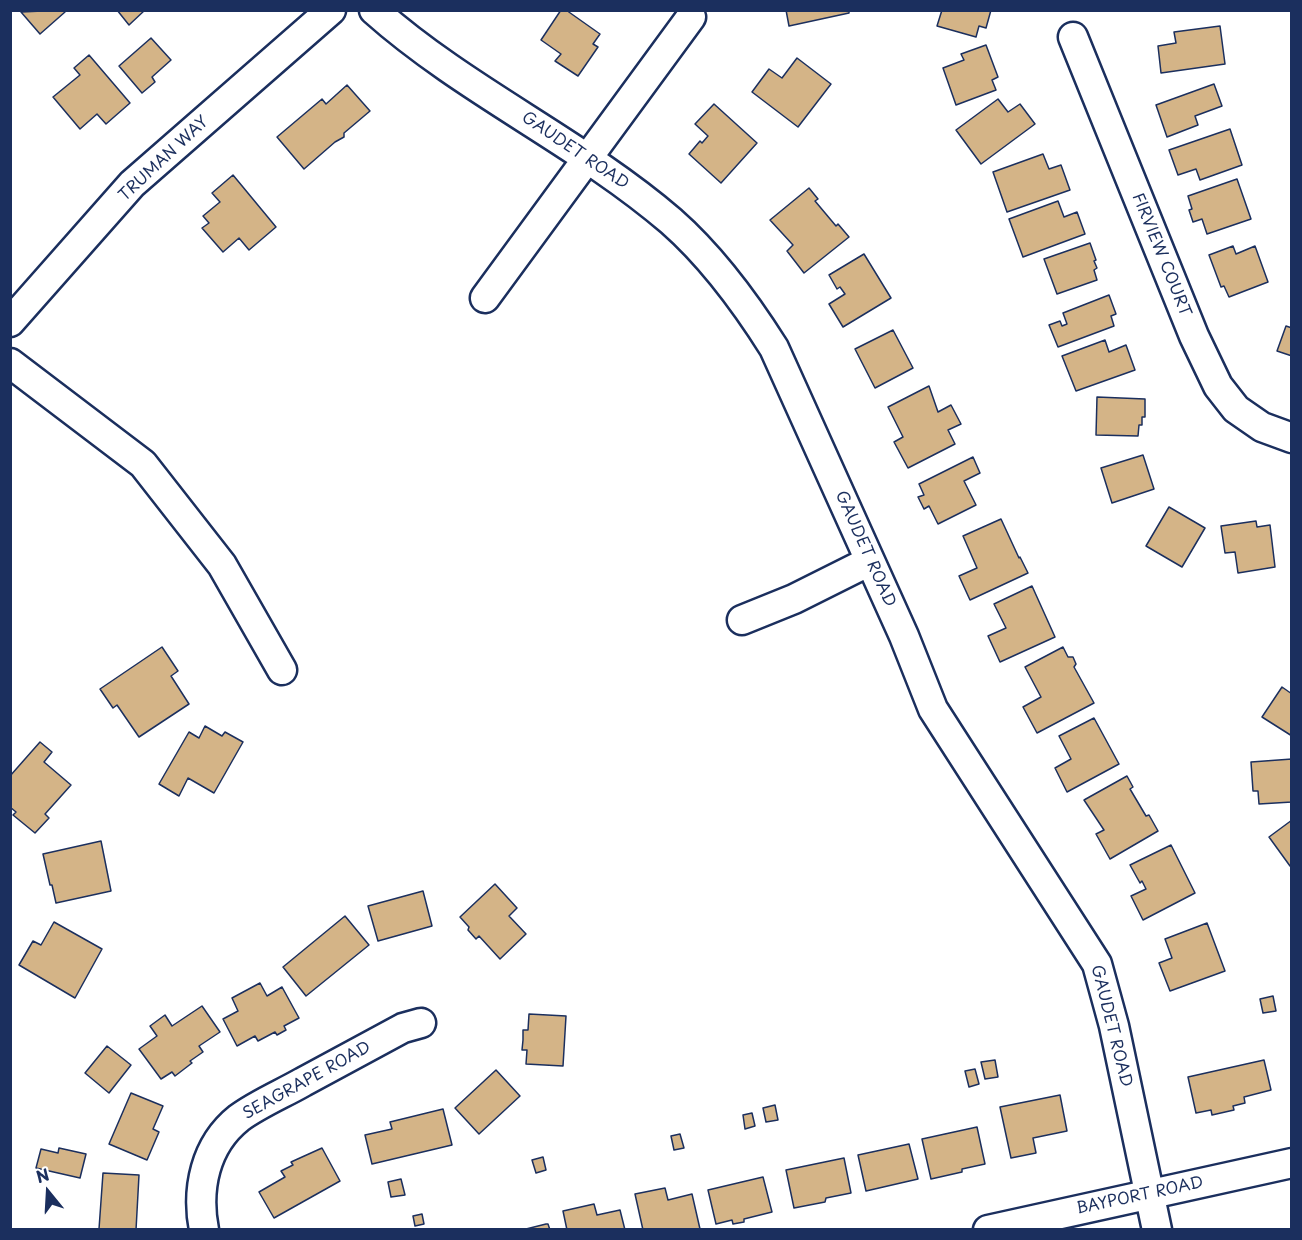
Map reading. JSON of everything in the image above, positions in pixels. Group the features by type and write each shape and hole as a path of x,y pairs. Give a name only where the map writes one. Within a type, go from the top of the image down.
{"street":[{"name":"TRUMAN WAY","path":"10,322 132,184 331,10"},
{"name":"GAUDET ROAD","path":"374,10 427,53 622,182 672,222 717,268 751,312 774,348 904,636 933,709 1097,964 1114,1026 1157,1230"},
{"path":"485,298 691,17"},
{"name":"FIRVIEW COURT","path":"1073,37 1194,336 1218,386 1236,409 1262,427 1292,438"},
{"path":"10,363 144,464 222,565 282,670"},
{"path":"742,620 794,599 870,561"},
{"name":"SEAGRAPE ROAD","path":"204,1230 200,1202 204,1172 210,1154 225,1131 253,1109 404,1028 421,1023"},
{"name":"BAYPORT ROAD","path":"988,1230 1292,1163"}],"building":[{"path":"64,10 65,12 40,34 21,12"},
{"path":"117,10 145,10 129,25"},
{"path":"561,10 566,10 600,34 593,44 598,47 578,76 555,61 561,54 541,40"},
{"path":"786,10 849,10 849,13 789,26"},
{"path":"942,10 991,10 986,28 979,26 976,37 937,26"},
{"path":"1220,26 1225,64 1161,73 1158,46 1176,43 1174,32"},
{"path":"151,38 171,60 152,77 155,82 142,93 119,66"},
{"path":"986,45 998,77 992,80 996,90 956,105 943,68 964,60 961,54"},
{"path":"89,55 130,103 106,124 97,114 80,129 53,97 80,75 74,68"},
{"path":"797,58 831,84 798,127 752,92 769,69 782,78"},
{"path":"1214,84 1222,106 1195,116 1198,125 1167,137 1156,105"},
{"path":"347,85 370,111 344,133 344,137 304,169 277,137 322,99 326,104"},
{"path":"998,99 1008,112 1020,104 1035,124 981,164 956,130"},
{"path":"714,104 757,143 721,183 689,154 700,141 702,143 708,136 695,124"},
{"path":"1230,129 1242,165 1200,180 1196,169 1178,175 1169,150"},
{"path":"1043,154 1049,169 1061,165 1070,190 1007,212 993,172"},
{"path":"233,175 276,227 249,250 239,238 223,252 202,228 209,223 203,216 220,202 212,193"},
{"path":"1237,179 1251,219 1207,234 1202,219 1193,222 1188,196"},
{"path":"809,188 818,199 815,201 836,226 838,224 849,237 804,273 787,251 793,245 770,220"},
{"path":"1058,201 1064,217 1077,212 1085,234 1023,257 1009,219"},
{"path":"1090,243 1096,260 1094,261 1097,268 1094,270 1097,280 1057,294 1044,259"},
{"path":"1233,246 1236,254 1255,246 1268,282 1229,297 1224,286 1221,287 1209,255"},
{"path":"864,254 891,298 843,327 829,304 845,294 840,287 837,289 829,275"},
{"path":"1109,295 1116,314 1111,316 1114,326 1058,347 1049,325 1060,321 1062,326 1067,324 1063,313"},
{"path":"1286,326 1292,328 1292,356 1277,351"},
{"path":"893,330 913,368 875,388 855,349"},
{"path":"1105,340 1109,352 1126,345 1135,370 1076,391 1062,356"},
{"path":"929,386 938,412 951,405 961,424 948,430 955,444 908,468 894,442 903,437 888,407"},
{"path":"1097,397 1145,399 1145,417 1142,417 1142,425 1139,425 1138,436 1096,435"},
{"path":"1143,455 1154,489 1112,503 1101,468"},
{"path":"973,457 980,473 964,481 976,505 938,524 929,506 924,509 918,497 924,495 919,484"},
{"path":"1169,507 1205,528 1182,567 1146,546"},
{"path":"1001,519 1028,573 970,600 959,576 977,568 963,536"},
{"path":"1256,521 1257,527 1270,525 1275,567 1238,573 1235,552 1225,553 1221,526"},
{"path":"1032,586 1055,637 1000,662 988,636 1006,628 994,604"},
{"path":"162,647 178,671 171,676 189,704 139,737 117,705 113,708 100,689"},
{"path":"1063,647 1068,657 1073,657 1076,664 1074,667 1094,703 1037,733 1023,707 1041,697 1025,667"},
{"path":"1282,687 1292,694 1292,736 1262,717"},
{"path":"1094,718 1119,764 1067,792 1055,768 1071,759 1059,736"},
{"path":"205,726 222,736 225,732 243,742 214,793 188,778 179,796 159,784 189,732 199,738"},
{"path":"40,742 52,752 44,762 71,785 45,814 49,818 35,833 13,815 16,812 10,807 10,776"},
{"path":"1292,759 1292,802 1259,804 1258,791 1253,791 1251,762"},
{"path":"1127,776 1133,787 1130,789 1158,831 1110,859 1096,834 1104,830 1084,800"},
{"path":"1292,820 1292,865 1290,866 1269,837"},
{"path":"101,841 111,891 56,903 43,854"},
{"path":"1171,845 1195,893 1143,920 1131,896 1146,889 1130,865"},
{"path":"495,884 517,908 509,916 526,934 500,959 479,936 476,939 460,917"},
{"path":"423,891 432,926 378,941 368,906"},
{"path":"345,916 369,945 306,996 283,967"},
{"path":"54,922 102,949 75,998 19,965 33,941 41,945"},
{"path":"1207,923 1225,971 1170,991 1159,963 1172,958 1165,939"},
{"path":"260,983 267,996 282,987 299,1018 284,1026 286,1030 277,1035 275,1032 258,1041 255,1036 237,1046 223,1019 238,1011 232,998"},
{"path":"1273,996 1276,1011 1263,1013 1260,999"},
{"path":"202,1006 220,1032 199,1046 203,1052 190,1061 192,1063 175,1076 172,1072 161,1079 139,1049 157,1036 150,1026 165,1015 172,1026"},
{"path":"529,1014 566,1016 563,1066 526,1064 527,1050 522,1050 523,1030 528,1030"},
{"path":"107,1046 131,1065 109,1093 85,1073"},
{"path":"995,1060 998,1077 985,1079 981,1062"},
{"path":"1264,1060 1271,1090 1244,1097 1245,1103 1233,1106 1234,1110 1212,1115 1211,1110 1196,1113 1188,1077"},
{"path":"975,1069 979,1084 969,1087 965,1071"},
{"path":"496,1070 520,1096 479,1134 455,1108"},
{"path":"131,1093 163,1106 153,1129 159,1132 147,1160 109,1144"},
{"path":"1060,1095 1067,1131 1033,1138 1036,1153 1011,1158 1000,1107"},
{"path":"775,1105 778,1120 766,1122 763,1108"},
{"path":"443,1109 452,1145 372,1164 365,1135 392,1129 390,1122"},
{"path":"752,1113 755,1126 745,1129 743,1115"},
{"path":"977,1127 985,1164 931,1179 922,1139"},
{"path":"680,1134 684,1148 674,1150 671,1136"},
{"path":"909,1144 918,1179 866,1191 858,1155"},
{"path":"59,1148 86,1154 80,1178 36,1168 41,1149 58,1153"},
{"path":"322,1148 340,1181 274,1218 259,1192 285,1177 281,1171 293,1165 291,1162"},
{"path":"543,1157 546,1170 536,1173 532,1160"},
{"path":"844,1158 851,1193 826,1198 825,1202 794,1208 786,1170"},
{"path":"103,1173 139,1175 136,1230 99,1229"},
{"path":"763,1177 772,1212 744,1219 744,1222 733,1224 732,1220 716,1224 708,1190"},
{"path":"401,1179 405,1195 391,1197 388,1182"},
{"path":"665,1188 668,1200 692,1194 700,1229 643,1230 635,1194"},
{"path":"594,1204 597,1215 620,1210 625,1230 567,1230 563,1211"},
{"path":"422,1214 424,1224 415,1226 413,1216"},
{"path":"548,1224 550,1230 522,1230"}]}
